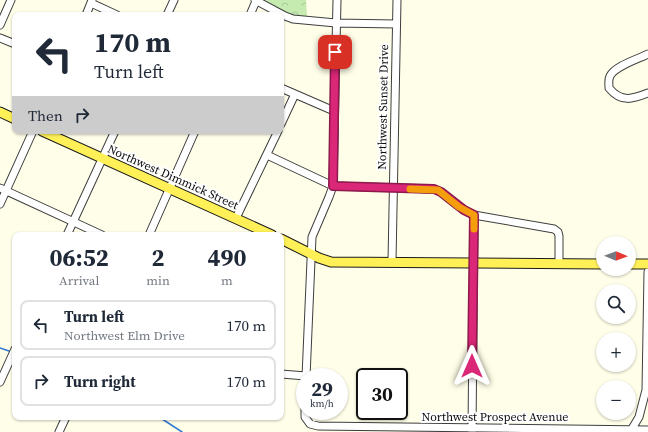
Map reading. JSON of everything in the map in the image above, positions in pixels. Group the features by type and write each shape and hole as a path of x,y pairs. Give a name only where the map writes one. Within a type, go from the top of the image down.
{"main road":[{"path":"0,112 12,118"},
{"name":"Northwest Dimmick Street","path":"48,134 266,232"},
{"path":"284,240 331,262 596,264"},
{"path":"636,264 648,264"}],"street":[{"path":"0,24 11,0"},
{"path":"168,12 174,0"},
{"path":"251,12 255,0 277,12"},
{"path":"306,368 312,237 333,186 337,0"},
{"name":"Northwest Sunset Drive","path":"392,262 397,0"},
{"path":"87,12 92,2 111,12"},
{"path":"284,16 294,19 336,23 396,24"},
{"path":"0,38 12,43"},
{"path":"648,54 619,68 610,76 609,88 618,98 625,99 635,98 648,93"},
{"path":"284,89 334,112"},
{"path":"284,118 295,94"},
{"path":"0,204 3,189 31,134"},
{"path":"68,232 114,134"},
{"path":"150,232 194,134"},
{"path":"236,218 276,134"},
{"path":"266,155 333,186 438,190 459,207 474,215 556,230 559,236 559,264"},
{"path":"3,189 95,232"},
{"path":"472,430 474,215"},
{"path":"630,431 639,417 646,390 648,272"},
{"path":"0,382 12,356"},
{"path":"284,374 296,375"},
{"path":"59,432 65,420"},
{"name":"Northwest Prospect Avenue","path":"307,420 310,424 318,426 472,430 648,430"}],"green space":[{"path":"260,0 306,0 307,16 290,16"}],"waterway":[{"path":"0,348 9,351"},
{"path":"164,420 182,432"}],"slow traffic":[{"path":"410,189 434,189 441,192 459,207 474,215 474,229"}],"route":[{"path":"335,52 333,186 434,189 441,192 459,207 474,215 472,366"}]}
